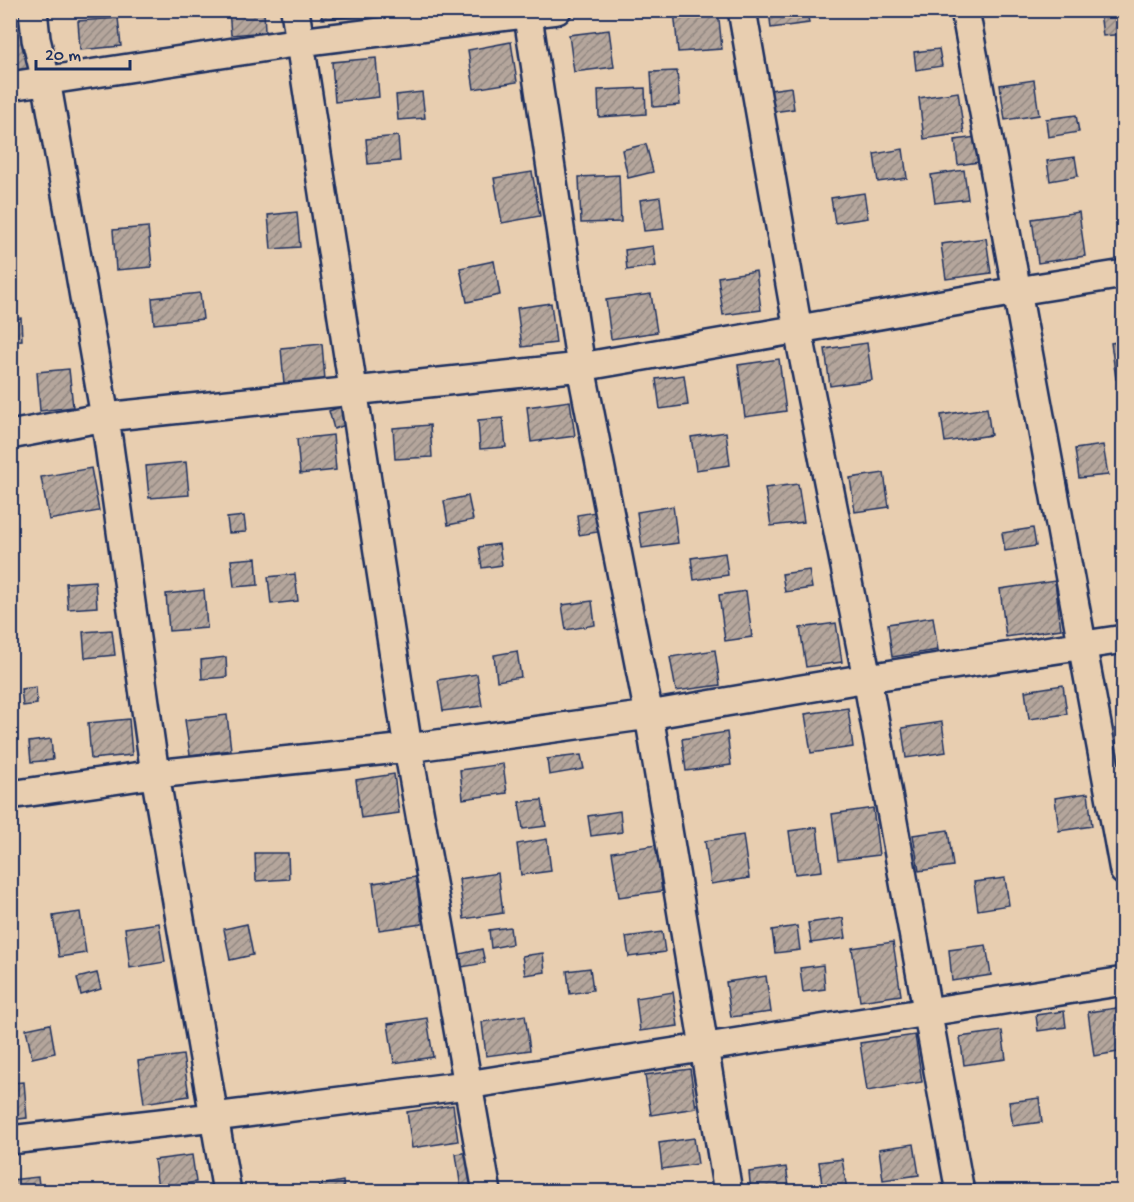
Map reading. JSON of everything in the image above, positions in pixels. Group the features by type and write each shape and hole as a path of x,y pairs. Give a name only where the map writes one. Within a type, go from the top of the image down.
{"street":[{"path":"33,10 36,39 46,80 105,417 155,774 227,1191"},
{"path":"295,10 408,748 487,1191"},
{"path":"10,86 300,42 557,10"},
{"path":"742,10 798,330 867,678 960,1191"},
{"path":"965,10 1124,871"},
{"path":"527,12 581,367 649,715 728,1191"},
{"path":"10,435 105,417 581,367 1124,274"},
{"path":"10,795 155,774 408,748 649,715 867,678 1124,639"},
{"path":"10,1140 467,1085 1124,981"}],"building":[{"path":"229,10 264,10 265,32 231,35"},
{"path":"321,10 361,10 361,16 322,19"},
{"path":"674,10 718,10 722,49 678,52"},
{"path":"769,10 807,10 809,23 771,28"},
{"path":"1124,10 1124,34 1103,36 1100,12"},
{"path":"118,18 121,46 80,50 78,21"},
{"path":"24,26 28,70 10,72 10,28"},
{"path":"609,30 614,67 574,72 569,35"},
{"path":"511,42 517,82 474,89 468,50"},
{"path":"939,49 942,66 916,70 914,52"},
{"path":"376,58 379,97 335,102 332,62"},
{"path":"677,71 680,105 653,107 651,72"},
{"path":"1034,80 1039,115 1005,120 1000,85"},
{"path":"791,87 794,109 773,112 770,90"},
{"path":"645,88 646,114 599,117 598,90"},
{"path":"422,92 425,118 398,120 396,95"},
{"path":"958,92 964,133 924,139 919,98"},
{"path":"1076,115 1079,132 1048,137 1046,119"},
{"path":"398,136 400,161 368,164 366,139"},
{"path":"976,137 979,162 958,165 955,140"},
{"path":"646,144 653,172 628,178 622,150"},
{"path":"903,149 907,178 878,182 874,154"},
{"path":"1075,157 1078,176 1050,181 1047,161"},
{"path":"964,170 968,199 935,203 931,175"},
{"path":"532,172 540,216 502,223 494,178"},
{"path":"619,175 621,222 581,223 579,177"},
{"path":"864,193 868,218 835,223 831,198"},
{"path":"660,197 664,229 644,231 640,200"},
{"path":"297,212 300,247 271,249 268,215"},
{"path":"1079,212 1085,256 1038,263 1032,219"},
{"path":"148,227 152,267 116,270 113,230"},
{"path":"986,238 991,273 946,279 941,244"},
{"path":"653,246 656,266 627,270 625,250"},
{"path":"494,261 500,295 467,302 460,268"},
{"path":"756,271 761,310 723,315 718,277"},
{"path":"200,293 203,319 154,324 152,298"},
{"path":"651,294 657,332 611,339 606,300"},
{"path":"551,303 556,343 522,347 517,308"},
{"path":"21,318 22,340 10,341 10,319"},
{"path":"1124,341 1124,378 1116,379 1111,343"},
{"path":"867,343 872,380 830,386 825,349"},
{"path":"322,344 325,380 284,384 281,348"},
{"path":"779,359 786,411 745,417 738,365"},
{"path":"69,369 73,407 40,411 37,372"},
{"path":"684,375 688,405 660,409 656,379"},
{"path":"570,401 575,436 531,442 527,407"},
{"path":"346,405 351,423 334,429 329,411"},
{"path":"987,408 991,435 945,442 941,415"},
{"path":"503,418 506,447 480,449 478,420"},
{"path":"430,425 432,457 395,459 393,428"},
{"path":"726,432 730,465 696,470 691,437"},
{"path":"333,435 336,470 300,474 297,439"},
{"path":"1103,445 1108,475 1079,478 1075,449"},
{"path":"186,462 189,495 149,498 146,466"},
{"path":"91,468 99,511 49,520 41,477"},
{"path":"884,473 889,507 855,512 850,478"},
{"path":"798,484 804,522 771,526 765,488"},
{"path":"468,496 473,520 448,525 444,501"},
{"path":"673,506 678,543 642,548 637,512"},
{"path":"595,512 598,532 579,535 577,515"},
{"path":"244,516 246,532 229,533 227,518"},
{"path":"1033,528 1036,546 1005,551 1002,533"},
{"path":"499,544 502,565 482,568 479,547"},
{"path":"725,553 728,575 694,580 691,558"},
{"path":"256,558 258,585 234,587 231,560"},
{"path":"809,570 812,588 785,592 782,574"},
{"path":"295,574 298,601 271,604 268,577"},
{"path":"95,581 97,607 68,609 66,583"},
{"path":"1055,581 1061,629 1006,637 1000,589"},
{"path":"204,590 207,628 169,631 166,594"},
{"path":"746,591 752,637 725,641 719,595"},
{"path":"592,601 595,625 566,630 562,605"},
{"path":"933,617 938,650 892,657 888,624"},
{"path":"836,623 842,662 806,667 800,628"},
{"path":"112,630 115,655 85,658 83,632"},
{"path":"715,650 720,685 676,691 670,657"},
{"path":"517,651 521,677 497,681 494,655"},
{"path":"226,657 227,677 202,679 201,660"},
{"path":"477,674 482,706 443,711 438,680"},
{"path":"1063,685 1067,714 1029,719 1025,691"},
{"path":"36,687 37,704 23,706 21,689"},
{"path":"848,708 853,747 811,753 805,714"},
{"path":"227,715 231,750 190,755 185,720"},
{"path":"129,719 132,755 91,759 88,723"},
{"path":"942,722 946,752 906,758 902,728"},
{"path":"727,732 731,765 686,771 682,739"},
{"path":"51,739 53,760 31,762 29,742"},
{"path":"581,755 584,769 549,775 547,759"},
{"path":"503,764 507,793 463,799 460,770"},
{"path":"394,774 399,813 361,818 356,780"},
{"path":"1088,793 1092,826 1059,831 1055,798"},
{"path":"542,800 546,826 523,829 519,802"},
{"path":"873,808 879,855 838,860 832,814"},
{"path":"620,811 622,832 591,836 588,816"},
{"path":"817,827 822,871 795,874 789,831"},
{"path":"948,830 953,866 919,871 913,835"},
{"path":"743,835 749,878 711,884 705,841"},
{"path":"547,839 551,871 521,875 517,844"},
{"path":"656,845 662,891 619,897 612,852"},
{"path":"255,853 288,853 289,879 256,881"},
{"path":"498,873 503,913 464,919 459,879"},
{"path":"416,877 422,924 379,930 373,883"},
{"path":"1005,878 1009,905 978,910 974,882"},
{"path":"80,912 86,953 59,957 53,916"},
{"path":"843,918 846,938 811,943 808,923"},
{"path":"159,923 165,962 130,968 125,928"},
{"path":"247,924 253,955 230,960 224,929"},
{"path":"797,926 800,950 775,953 772,930"},
{"path":"510,927 512,944 491,948 489,930"},
{"path":"662,932 665,952 629,957 626,937"},
{"path":"893,942 901,995 860,1001 852,948"},
{"path":"986,945 991,975 952,981 949,950"},
{"path":"482,949 485,963 462,967 460,954"},
{"path":"543,953 545,972 525,975 522,956"},
{"path":"823,965 825,989 803,992 800,968"},
{"path":"590,968 593,990 570,994 567,971"},
{"path":"97,973 101,989 81,995 77,978"},
{"path":"766,976 771,1012 731,1017 726,982"},
{"path":"673,992 678,1026 640,1031 636,998"},
{"path":"1124,1007 1124,1051 1094,1056 1088,1012"},
{"path":"1064,1011 1066,1027 1038,1031 1036,1015"},
{"path":"525,1015 530,1050 486,1056 482,1022"},
{"path":"427,1018 433,1057 394,1063 388,1024"},
{"path":"50,1024 55,1053 32,1058 26,1029"},
{"path":"1002,1031 1006,1059 964,1065 960,1037"},
{"path":"915,1035 922,1082 867,1091 860,1043"},
{"path":"183,1055 189,1096 144,1103 138,1061"},
{"path":"690,1069 696,1108 651,1115 645,1075"},
{"path":"24,1082 27,1118 10,1120 10,1083"},
{"path":"1039,1098 1042,1122 1013,1126 1009,1102"},
{"path":"453,1105 458,1141 412,1148 407,1112"},
{"path":"694,1138 698,1164 662,1169 659,1143"},
{"path":"914,1144 919,1175 883,1180 879,1149"},
{"path":"471,1152 475,1187 461,1189 456,1154"},
{"path":"192,1155 196,1182 158,1188 154,1160"},
{"path":"842,1159 847,1190 823,1192 819,1162"},
{"path":"786,1167 790,1192 751,1192 749,1172"},
{"path":"38,1177 40,1192 10,1192 10,1180"},
{"path":"343,1181 344,1192 320,1192 319,1185"},
{"path":"705,1188 706,1192 683,1192"}]}
